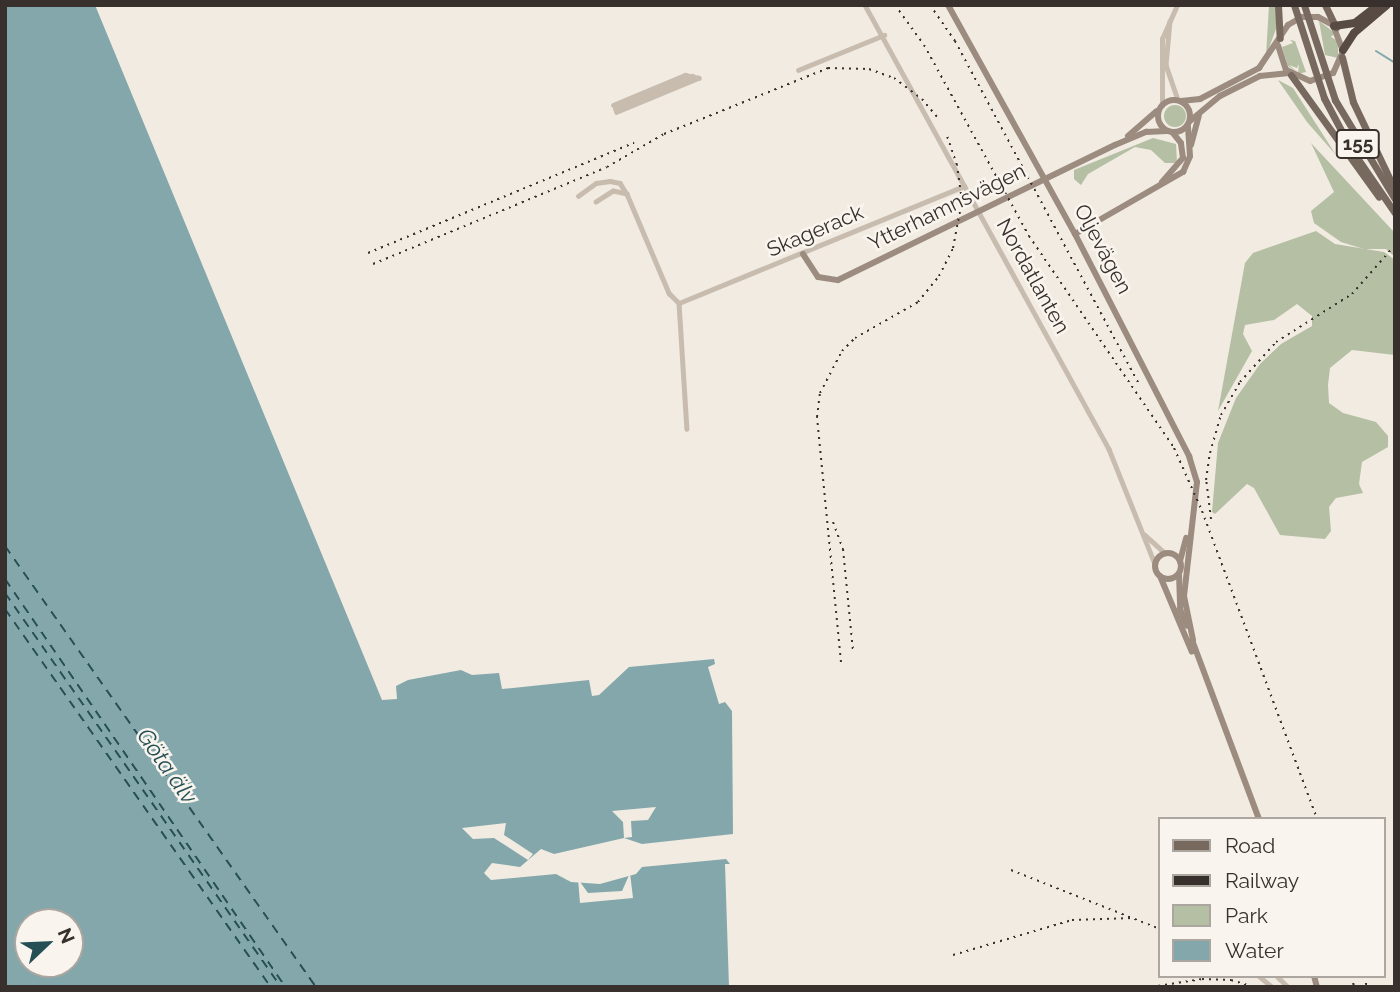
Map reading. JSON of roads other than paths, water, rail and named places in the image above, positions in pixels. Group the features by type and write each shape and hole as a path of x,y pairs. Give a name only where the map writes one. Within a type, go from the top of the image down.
{"highway":[{"path":"1335,27 1355,23 1378,5"},
{"path":"1342,54 1354,33 1387,5"}],"main road":[{"path":"1278,5 1279,41"},
{"name":"155","path":"1294,5 1329,107 1394,212"},
{"name":"155","path":"1304,5 1335,100 1395,199"},
{"path":"1325,5 1335,27"},
{"path":"1342,54 1353,102 1395,190"},
{"path":"1290,74 1353,167 1394,212"}],"street":[{"name":"Nordatlanten","path":"865,5 884,35 1109,449 1155,564"},
{"name":"Oljevägen","path":"948,5 1075,233 1189,456 1197,482 1184,596 1193,640"},
{"path":"1149,192 1183,158 1181,143 1160,123 1161,50 1170,20 1178,5"},
{"path":"1161,107 1199,99 1259,68 1288,25 1313,16 1335,27 1342,54 1333,73 1322,79 1304,81 1290,74 1279,59 1279,41"},
{"path":"1170,20 1167,74 1180,101 1189,108 1190,151"},
{"path":"798,70 884,35"},
{"path":"1169,131 1189,123 1200,113 1260,76 1290,74"},
{"path":"615,109 693,75"},
{"name":"Ytterhamnsvägen","path":"1115,145 1161,107"},
{"path":"1075,233 1183,172 1200,113"},
{"name":"Ytterhamnsvägen","path":"803,254 818,277 838,280 1115,145 1146,132 1169,131"},
{"path":"578,196 596,183 620,183 669,293 678,303 687,429"},
{"name":"Skagerack","path":"678,303 964,186"},
{"path":"596,202 615,191 627,194"},
{"name":"Oljevägen","path":"1191,519 1180,562 1180,609 1209,689"},
{"name":"Nordatlanten","path":"1143,531 1168,554"},
{"name":"Oljevägen","path":"1187,534 1155,564 1209,689 1258,817"},
{"path":"1168,554 1180,562"},
{"path":"1160,576 1171,579 1179,573"}],"water":[{"name":"Göta älv","path":"5,5 95,5 382,700 397,699 396,686 408,680 461,670 472,675 499,673 502,689 589,680 592,696 599,695 629,667 714,659 715,664 708,667 719,704 725,702 732,711 733,834 642,844 624,838 554,854 541,849 520,867 492,863 484,873 491,880 556,874 571,882 600,884 636,874 642,867 726,859 730,864 725,864 729,987 5,987"}],"waterway":[{"path":"1376,51 1395,63"}],"railway":[{"path":"895,5 924,45 1029,236 1174,448 1202,511 1316,817"},
{"path":"930,5 955,41 1139,384"},
{"path":"373,264 607,167 664,134 828,68 869,69 894,78 922,99 938,118"},
{"path":"841,662 817,417 820,393 842,351 855,338 918,302 939,276 953,248 962,201 957,165 946,133"},
{"path":"368,253 634,143"},
{"path":"1211,519 1206,480 1210,453 1221,415 1240,382 1276,342 1352,294 1395,245"},
{"path":"833,522 843,549 853,651"},
{"path":"1011,870 1158,928"},
{"path":"953,955 1072,920 1133,918"},
{"path":"1352,978 1354,987"},
{"path":"1365,978 1367,987"},
{"path":"1151,987 1202,979 1231,980 1254,987"}]}
